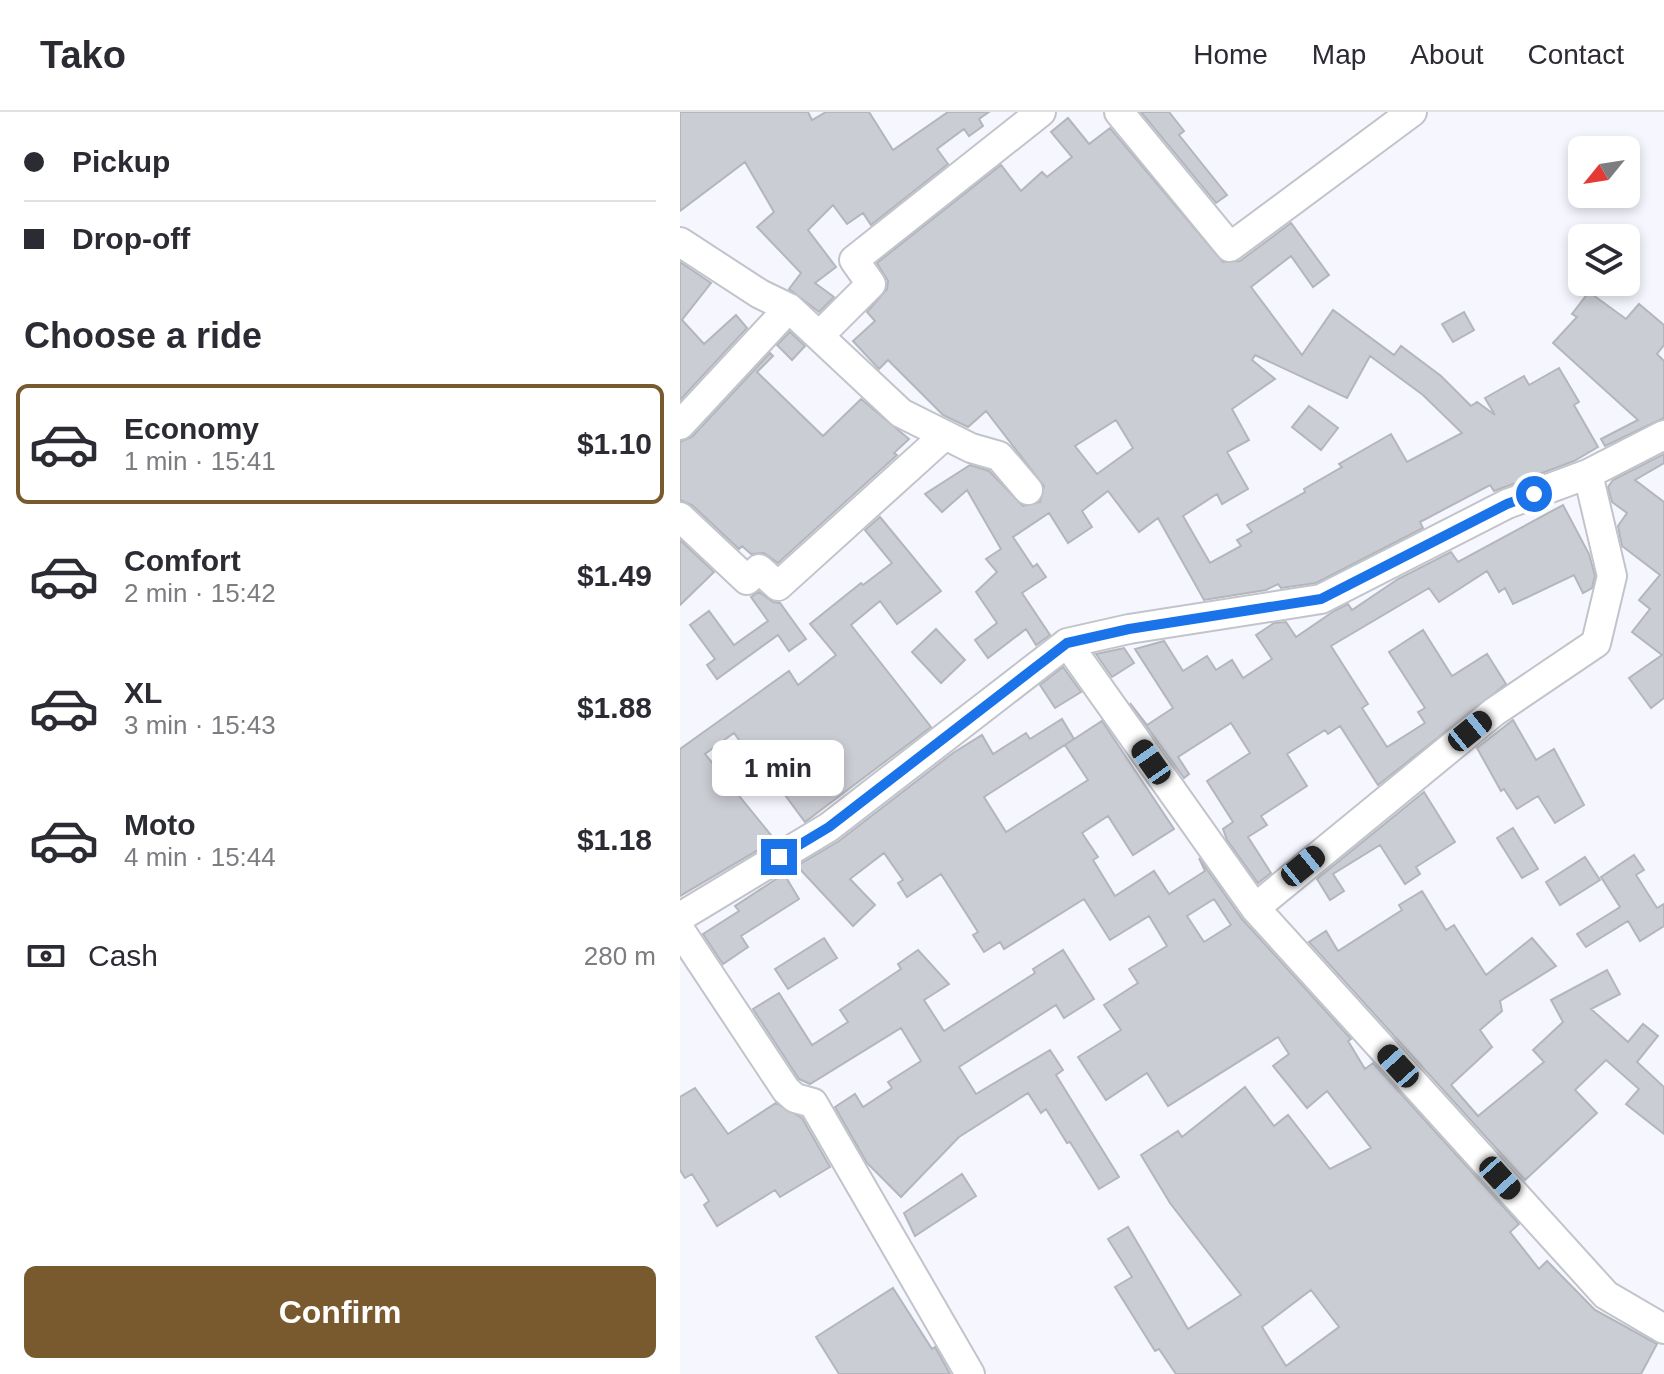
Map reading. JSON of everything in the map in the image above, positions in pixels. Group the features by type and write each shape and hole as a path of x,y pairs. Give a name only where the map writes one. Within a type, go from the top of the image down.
{"street":[{"path":"819,336 871,284 854,260 1041,112"},
{"path":"1119,112 1230,247 1412,112"},
{"path":"680,242 760,294 789,308 901,413 945,435 999,456 1028,490"},
{"path":"680,425 789,308"},
{"path":"680,517 747,580 759,569 778,586 945,435"},
{"path":"680,917 829,827 1067,643 1129,629 1321,599 1507,504 1588,474 1664,435"},
{"path":"1255,908 1494,712 1596,643 1612,576 1588,474"},
{"path":"1067,643 1255,908 1606,1295 1664,1329"},
{"path":"680,930 786,1090 795,1098 813,1103 970,1374"}],"building":[{"path":"680,112 808,112 812,120 826,112 869,112 893,150 948,112 989,112 979,119 983,126 969,136 964,129 937,149 948,164 871,225 863,213 847,224 833,205 808,230 836,267 815,283 834,297 819,312 789,289 801,273 757,227 774,212 745,162 680,211"},
{"path":"1141,112 1169,112 1184,131 1179,135 1227,195 1216,203"},
{"path":"1068,118 1089,144 1110,128 1223,262 1240,261 1291,223 1329,275 1313,287 1291,256 1251,287 1302,355 1333,310 1394,355 1401,346 1441,376 1471,406 1477,402 1495,415 1485,398 1524,376 1529,385 1559,368 1579,402 1574,405 1598,447 1574,461 1494,491 1490,485 1420,522 1423,528 1316,583 1281,588 1278,584 1266,590 1204,600 1158,518 1139,532 1108,491 1082,511 1092,527 1068,543 1049,513 1013,537 1033,567 1037,564 1046,577 1022,593 1050,635 1036,645 1026,629 988,658 975,640 997,623 976,592 997,572 986,559 1001,549 967,490 942,512 925,494 970,465 989,471 1023,506 1040,502 1044,486 986,411 968,427 943,415 888,360 879,369 853,341 875,321 867,312 887,289 888,281 877,263 1001,165 1021,191 1042,172 1047,177 1072,157 1051,132","holes":["1255,355 1347,398 1370,356 1423,395 1462,433 1407,462 1391,434 1339,464 1342,467 1304,489 1305,492 1247,525 1252,532 1237,540 1241,546 1210,563 1183,516 1217,494 1222,504 1248,489 1227,452 1249,440 1232,409 1275,379 1252,360","1116,420 1133,448 1097,474 1075,446"]},
{"path":"680,262 711,283 682,320 704,344 736,315 747,328 680,400"},
{"path":"1586,296 1594,296 1626,319 1639,304 1664,325 1664,345 1657,354 1664,361 1664,418 1605,446 1601,439 1638,420 1553,343 1577,317 1572,314"},
{"path":"1464,312 1474,330 1453,342 1442,324"},
{"path":"790,332 805,346 792,360 777,345"},
{"path":"770,353 773,356 757,372 823,436 861,399 909,439 894,453 897,455 778,563 764,553 751,554 742,546 739,549 692,505 680,500 680,442 692,437"},
{"path":"1309,406 1338,428 1321,450 1292,427"},
{"path":"1664,454 1664,463 1635,480 1664,502 1664,698 1651,708 1629,678 1662,655 1632,632 1650,609 1639,600 1660,575 1622,546 1618,526 1627,513 1612,502 1608,487 1613,480"},
{"path":"1563,505 1589,554 1595,576 1592,588 1583,593 1574,575 1513,604 1505,588 1499,592 1487,571 1439,602 1429,588 1331,646 1368,704 1362,708 1387,747 1425,723 1418,712 1425,708 1389,652 1423,630 1452,676 1487,654 1506,684 1378,785 1340,726 1328,734 1325,730 1287,754 1307,786 1261,816 1267,825 1248,837 1271,873 1258,883 1227,840 1223,829 1233,822 1207,781 1250,753 1231,723 1178,757 1189,774 1184,778 1130,703 1147,725 1173,708 1135,649 1164,641 1183,671 1207,656 1216,670 1232,660 1243,678 1272,659 1256,635 1274,623 1286,622 1296,637 1334,611 1348,604 1352,610 1398,579 1451,552 1458,562"},
{"path":"880,517 941,591 897,624 880,601 851,625 931,727 805,822 779,787 775,790 734,733 705,754 775,840 680,896 680,749 789,671 798,685 836,655 810,624 861,583 863,585 892,563 865,530"},
{"path":"680,540 714,572 680,605"},
{"path":"759,592 780,603 806,639 789,651 778,635 717,679 707,665 715,659 690,625 709,611 734,645 768,621 751,597"},
{"path":"936,629 965,660 941,683 912,652"},
{"path":"1124,648 1134,663 1112,677 1096,654"},
{"path":"1063,667 1081,692 1055,708 1040,685"},
{"path":"1062,719 1074,739 984,797 1006,832 1088,780 1065,745 1102,721 1174,829 1133,855 1108,816 1082,833 1098,857 1093,860 1115,896 1154,871 1169,894 1205,871 1199,858 1242,919 1351,1039 1348,1041 1365,1069 1373,1063 1519,1224 1510,1232 1539,1269 1547,1261 1595,1310 1657,1344 1641,1374 1176,1374 1159,1349 1155,1351 1115,1287 1132,1277 1108,1239 1128,1227 1188,1329 1241,1295 1170,1203 1141,1155 1178,1131 1182,1137 1245,1087 1274,1126 1288,1115 1330,1169 1371,1148 1327,1091 1307,1108 1273,1066 1289,1054 1278,1037 1168,1106 1147,1073 1106,1100 1078,1057 1121,1030 1104,1005 1138,983 1129,969 1167,946 1149,916 1110,940 1084,899 1004,949 1000,942 984,952 973,935 978,932 941,874 907,897 898,883 903,880 884,853 850,879 875,905 853,926 797,866 839,841 953,753 982,735 993,754 1026,733 1030,739","holes":["1214,899 1231,925 1204,942 1187,916","1311,1290 1339,1327 1286,1366 1262,1327"]},
{"path":"1513,720 1536,760 1554,749 1584,805 1555,823 1538,796 1517,809 1504,789 1501,791 1477,748"},
{"path":"1424,792 1455,842 1416,867 1420,874 1405,884 1380,845 1333,874 1344,891 1330,900 1317,879"},
{"path":"1513,828 1538,869 1522,878 1497,838"},
{"path":"1634,855 1644,870 1636,875 1657,908 1664,904 1664,926 1640,941 1628,921 1586,947 1577,934 1620,907 1601,877"},
{"path":"1585,857 1600,880 1560,905 1546,882"},
{"path":"784,874 799,899 741,936 748,947 723,964 703,934 739,911 735,906"},
{"path":"1422,891 1446,930 1454,925 1486,975 1532,938 1556,966 1500,1001 1502,1011 1480,1030 1492,1047 1451,1085 1478,1116 1544,1062 1533,1050 1563,1022 1551,1000 1607,970 1620,994 1591,1009 1628,1042 1643,1024 1658,1036 1637,1062 1664,1087 1664,1134 1626,1104 1639,1089 1606,1060 1575,1090 1597,1113 1525,1180 1309,942 1326,931 1338,951 1402,910 1399,905"},
{"path":"824,938 837,958 788,989 775,969"},
{"path":"918,950 949,984 924,1000 944,1031 1035,973 1033,969 1063,950 1094,999 1064,1018 1056,1005 959,1067 976,1094 1050,1050 1063,1070 1056,1075 1119,1177 1099,1189 1046,1109 1041,1113 1028,1093 959,1137 901,1197 867,1163 835,1107 855,1094 863,1107 892,1088 888,1082 921,1061 901,1028 810,1084 799,1079 753,1009 779,993 812,1045 848,1022 840,1010 901,969 898,964"},
{"path":"695,1088 728,1134 776,1103 802,1118 830,1167 780,1197 775,1190 717,1226 704,1205 709,1201 692,1174 685,1178 680,1170 680,1097"},
{"path":"962,1174 976,1196 915,1236 904,1213"},
{"path":"893,1288 932,1349 935,1347 950,1374 839,1374 816,1337"}],"route":[{"path":"779,857 829,827 1067,643 1129,629 1321,599 1507,504 1534,494"}]}
